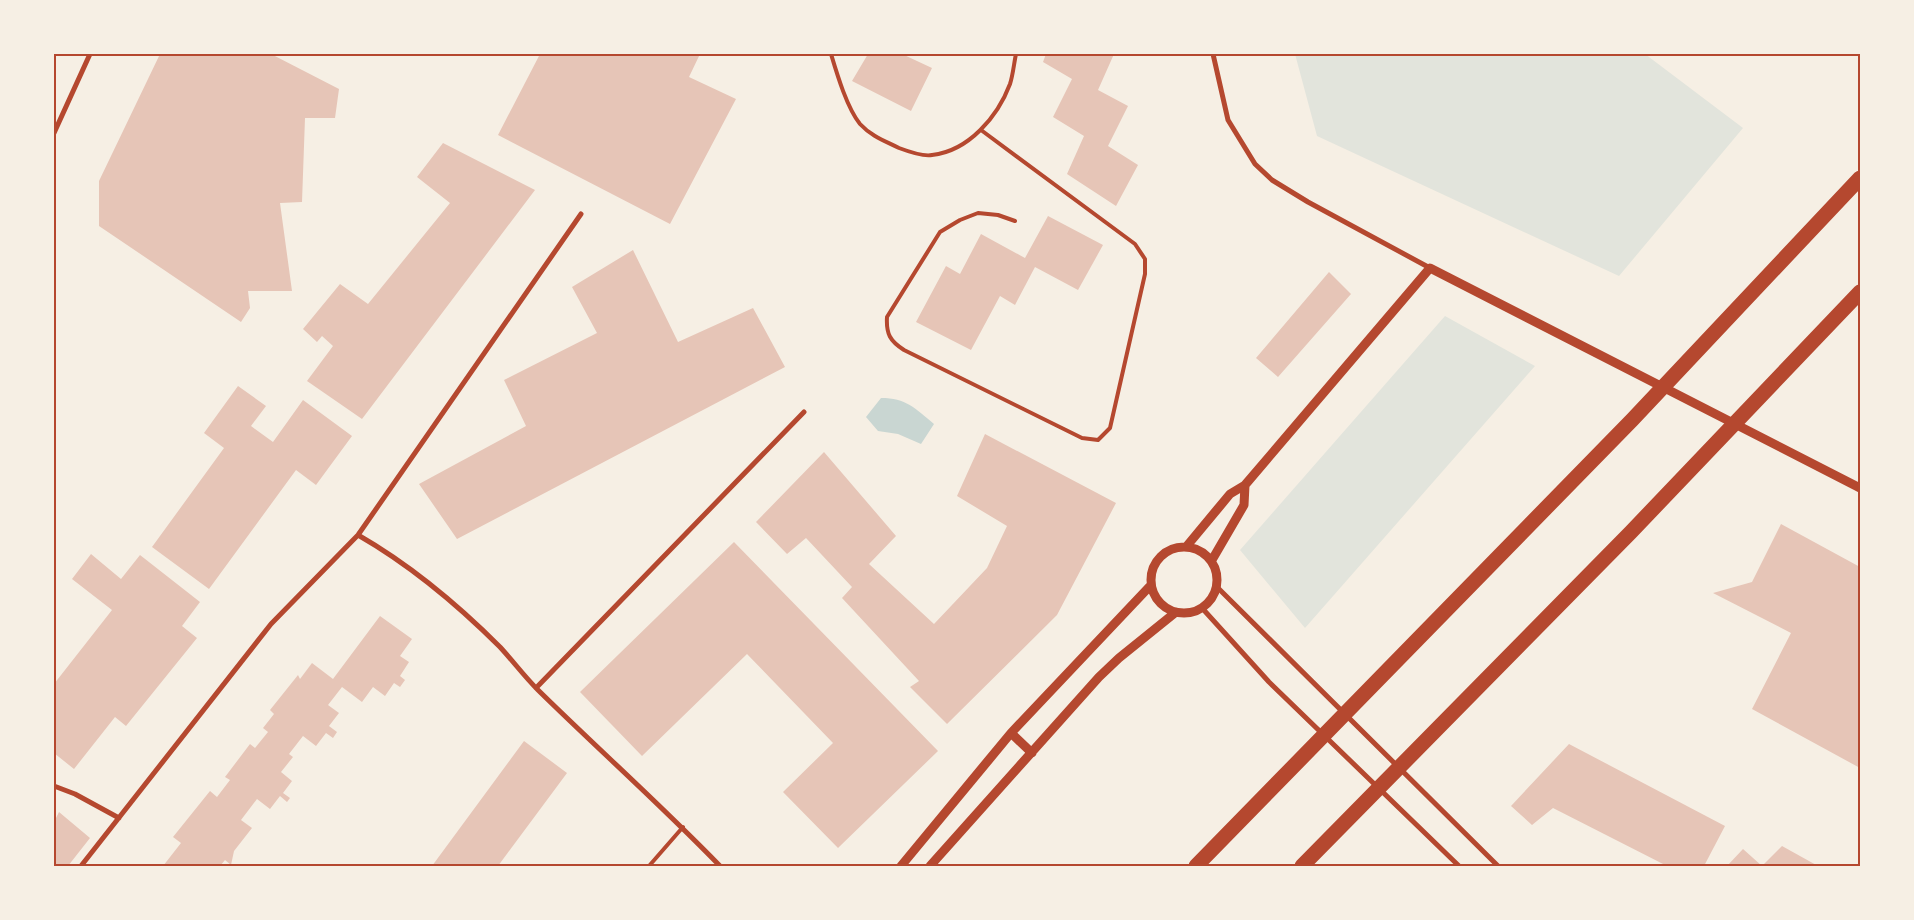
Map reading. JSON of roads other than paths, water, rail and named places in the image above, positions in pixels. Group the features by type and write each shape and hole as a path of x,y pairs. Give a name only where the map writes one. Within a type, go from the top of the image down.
{"highway":[{"path":"1196,866 1625,427 1860,178"},
{"path":"1302,866 1631,532 1860,292"}],"street":[{"path":"54,133 90,54"},
{"path":"1213,54 1228,120 1255,164 1272,180 1308,202 1430,268 1860,488"},
{"path":"81,866 271,624 358,535 581,214"},
{"path":"1186,547 1230,494 1245,485 1430,268"},
{"path":"536,688 804,412"},
{"path":"1212,560 1244,505 1245,485"},
{"path":"358,535 396,557 427,580 500,648 536,688 683,828 720,866"},
{"path":"1186,547 1203,552 1212,560 1217,574 1217,587 1211,599 1202,608 1190,613 1176,612 1165,607 1156,598 1151,585 1152,572 1157,560 1166,552 1186,547"},
{"path":"901,866 1011,733 1151,585"},
{"path":"1217,587 1498,866"},
{"path":"1202,608 1269,682 1459,866"},
{"path":"930,866 1099,677 1119,658 1176,612"},
{"path":"1011,733 1032,753"},
{"path":"54,786 75,794 119,818"}],"lane":[{"path":"831,54 853,113 861,125 876,138 903,149 931,156 957,147 981,130 996,111 1010,83 1016,54"},
{"path":"981,130 1135,244 1145,259 1145,274 1110,428 1098,440 1082,438 904,350 892,342 887,331 888,317 940,232 960,220 978,213 998,215 1015,221"},
{"path":"649,866 683,828"}]}
